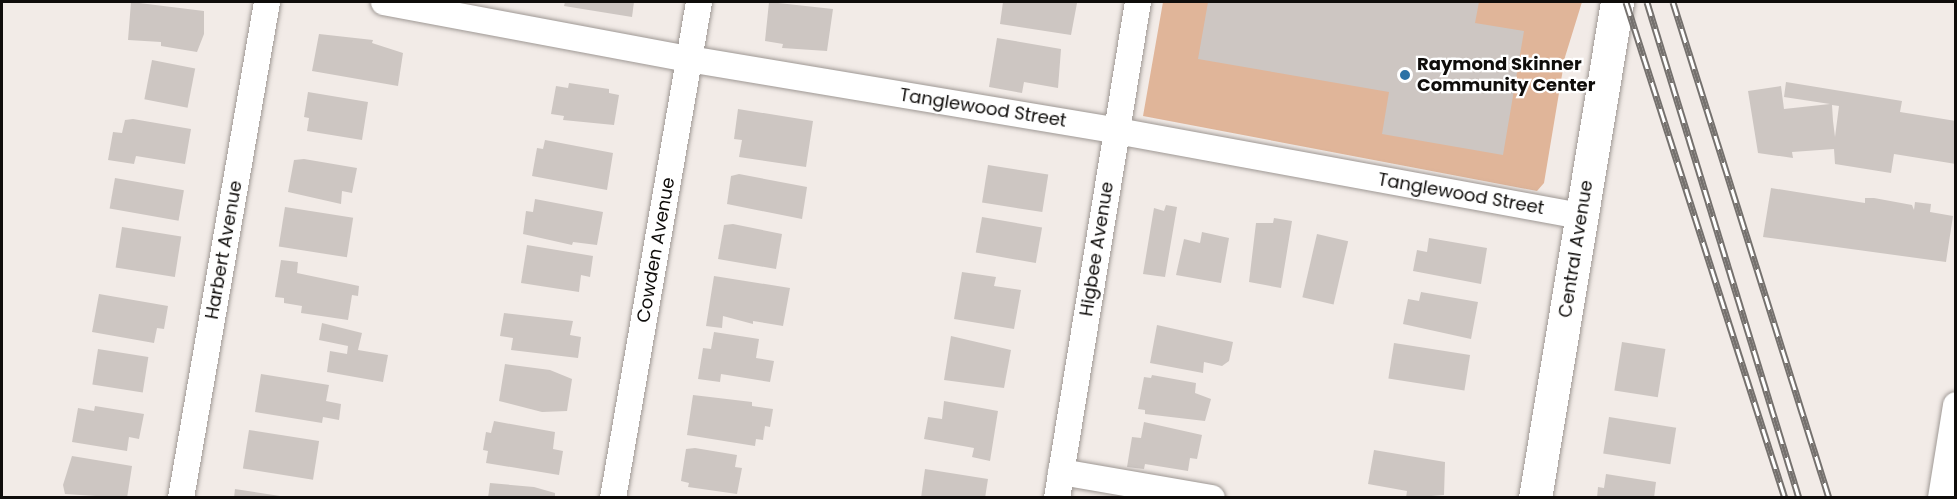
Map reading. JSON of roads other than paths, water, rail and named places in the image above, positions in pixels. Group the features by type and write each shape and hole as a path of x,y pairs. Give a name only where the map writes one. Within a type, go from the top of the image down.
{"main road":[{"name":"Central Avenue","path":"1535,498 1617,2"}],"street":[{"name":"Harbert Avenue","path":"181,498 267,2"},
{"name":"Tanglewood Street","path":"384,2 689,59 1117,131 1581,216"},
{"name":"Cowden Avenue","path":"613,498 699,2"},
{"name":"Higbee Avenue","path":"1057,498 1138,2"},
{"path":"1941,498 1956,405"},
{"path":"1061,472 1212,498"}],"railway":[{"path":"1626,2 1785,498"},
{"path":"1647,2 1799,498"},
{"path":"1673,2 1829,498"}],"place":[{"name":"Raymond Skinner Community Center","path":"1405,75"}]}
